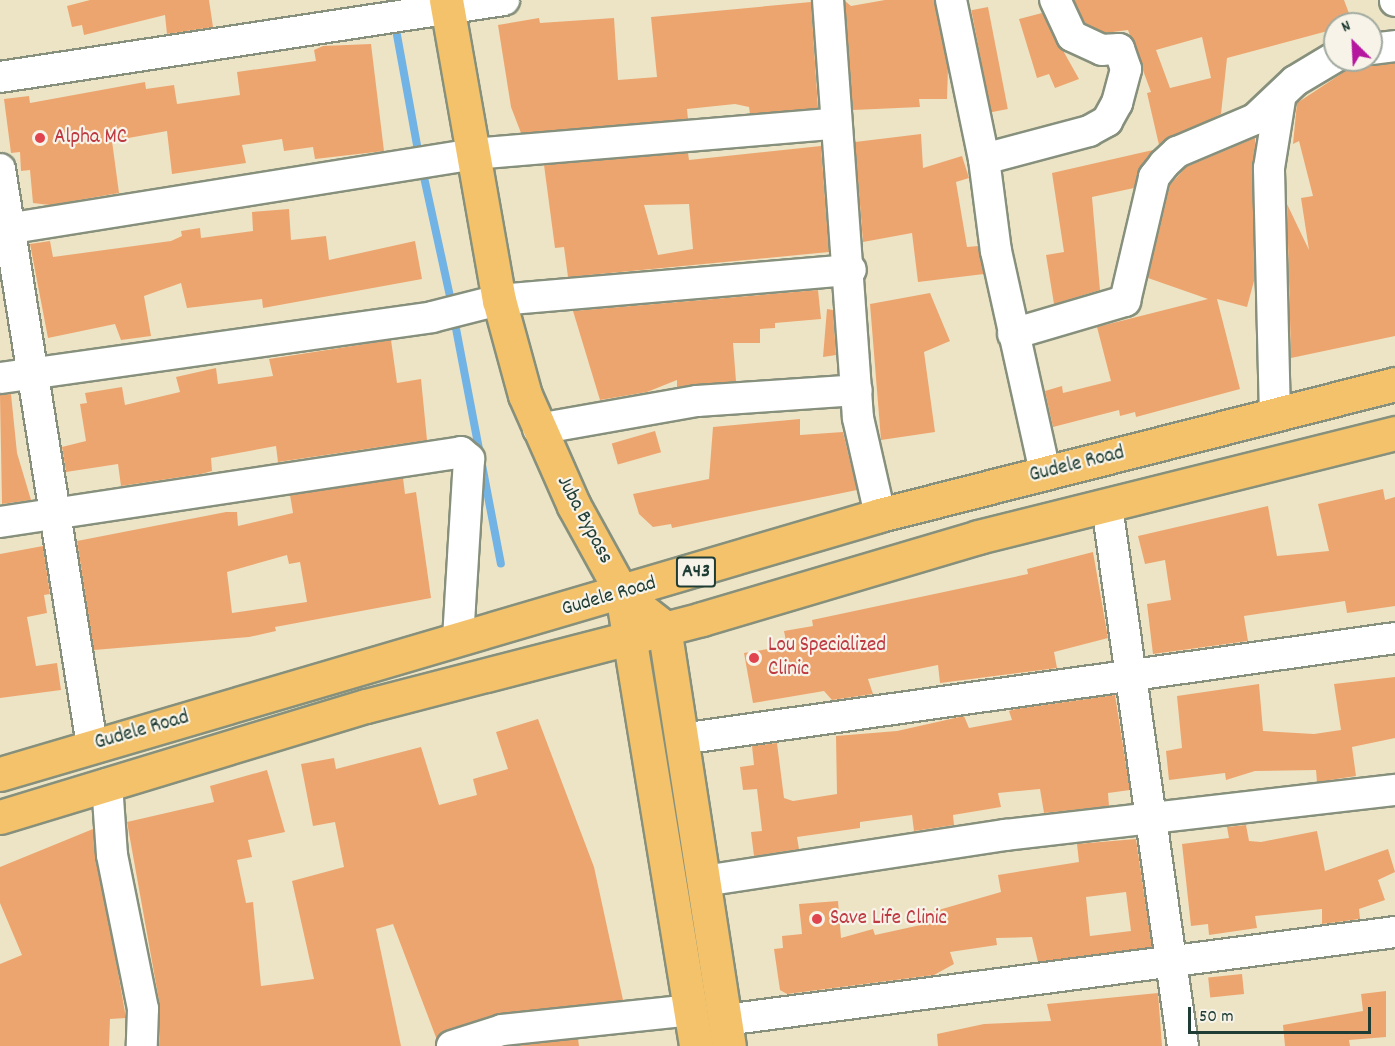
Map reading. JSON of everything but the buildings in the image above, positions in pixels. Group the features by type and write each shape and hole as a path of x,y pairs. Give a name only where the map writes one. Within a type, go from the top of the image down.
{"main road":[{"name":"Juba Bypass","path":"446,3 499,300 538,429 622,593 692,1010 696,1046"},
{"name":"Gudele Road","path":"0,774 92,745 622,593 880,515 1395,384"},
{"name":"Gudele Road","path":"0,817 366,706 629,637 1107,506 1395,433"},
{"path":"622,593 664,627 727,1033"}],"street":[{"path":"0,77 446,3 504,0"},
{"path":"828,0 833,124 851,270 857,390 866,466 880,515"},
{"path":"951,0 984,159 1013,334 1045,472"},
{"path":"984,159 1089,131 1107,121 1117,103 1126,69 1119,49 1102,50 1072,36 1055,0"},
{"path":"1013,334 1125,301 1154,177 1177,152 1255,119 1280,99 1295,81 1323,64"},
{"path":"1275,416 1269,168 1280,99"},
{"path":"5,229 473,154 833,124"},
{"path":"0,169 5,229 33,371 92,745"},
{"path":"0,378 33,371 432,317 499,300 851,270"},
{"path":"538,429 697,401 857,390"},
{"path":"0,522 462,452 469,459 458,639"},
{"path":"1107,506 1184,1046"},
{"path":"681,739 1395,638"},
{"path":"107,784 112,855 143,1009 142,1046"},
{"path":"704,881 1151,818 1395,790"},
{"path":"727,1033 1171,960 1395,932"},
{"path":"452,1046 502,1030 692,1010"}],"waterway":[{"path":"395,24 419,156"},
{"path":"422,168 452,306"},
{"path":"454,318 501,564"}],"place":[{"name":"Alpha MC","path":"40,138"},
{"name":"Lou Specialized Clinic","path":"754,658"},
{"name":"Save Life Clinic","path":"817,919"}]}
